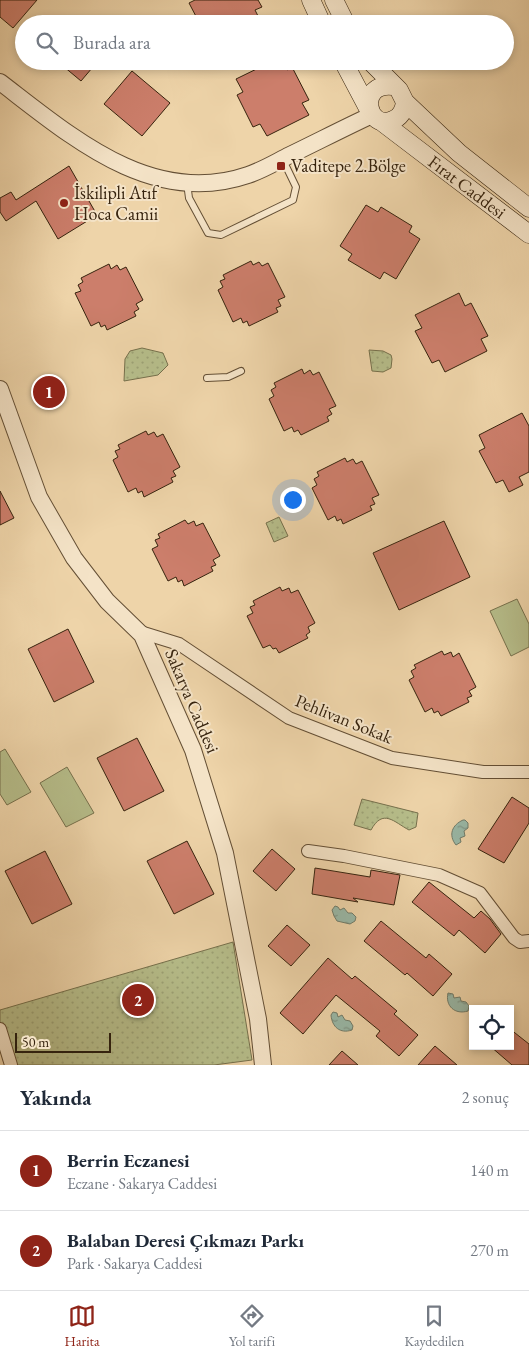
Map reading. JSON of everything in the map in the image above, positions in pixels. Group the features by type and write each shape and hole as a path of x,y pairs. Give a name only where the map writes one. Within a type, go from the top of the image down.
{"main road":[{"path":"311,0 318,15"},
{"path":"334,0 342,15"},
{"name":"Fırat Caddesi","path":"348,70 377,118 529,234"},
{"path":"378,70 402,93 405,102 403,110 397,118 388,122 377,118 368,104 372,93 380,87 393,86"},
{"name":"Fırat Caddesi","path":"405,102 459,153 529,208"}],"street":[{"path":"0,82 77,140 134,171 165,181 198,184 222,183 250,175 377,118"},
{"name":"Sakarya Caddesi","path":"0,389 39,497 74,558 107,601 142,635 193,750 225,853 258,1019 262,1065"},
{"name":"Pehlivan Sokak","path":"137,631 179,644 289,718 392,758 483,772 529,772"},
{"path":"308,851 344,856 439,875 480,893 514,938 520,942 529,941"},
{"path":"0,1029 12,1065"}],"lane":[{"path":"187,183 189,198 208,233 221,236 293,200 296,187 282,159"},
{"path":"207,378 228,377 241,371"}],"green space":[{"path":"142,348 163,353 168,365 158,375 124,381 125,359 130,351"},
{"path":"369,350 383,351 391,355 391,368 383,372 372,371"},
{"path":"279,517 288,536 274,542 266,523"},
{"path":"517,599 529,624 529,647 511,656 490,611"},
{"path":"5,749 31,792 7,805 0,794 0,752"},
{"path":"67,767 94,813 66,827 40,783"},
{"path":"362,799 418,813 416,827 409,830 394,821 384,818 375,823 371,830 354,825"},
{"path":"233,942 252,1060 214,1065 9,1065 0,1045 0,1010"}],"water":[{"path":"463,820 468,823 468,828 464,831 465,836 460,838 461,842 456,845 452,838 452,831"},
{"path":"335,906 340,910 344,908 348,913 352,913 356,917 355,921 350,924 337,921 332,910"},
{"path":"448,993 453,994 454,998 460,997 461,1001 466,1002 469,1006 468,1011 459,1012 455,1010 447,998"},
{"path":"333,1012 337,1013 338,1017 342,1015 345,1020 350,1021 353,1026 352,1030 344,1031 337,1028 333,1023 331,1015"}],"building":[{"path":"0,0 37,0 24,15 15,15 15,26 13,28 0,17"},
{"path":"195,0 258,0 262,7 255,10 258,15 195,15 189,3"},
{"path":"68,70 90,70 81,81"},
{"path":"254,70 294,70 309,100 302,103 309,115 267,136 260,124 253,127 237,95 243,92 236,79"},
{"path":"132,71 170,103 142,136 104,104"},
{"name":"İskilipli Atıf Hoca Camii","path":"69,166 97,215 58,239 36,201 6,221 0,212 0,198 11,192 16,200"},
{"path":"366,205 378,212 381,207 412,226 409,232 420,239 396,279 384,272 380,279 348,260 352,254 340,246"},
{"path":"251,261 253,265 259,262 262,266 268,263 285,297 278,300 281,306 276,308 278,312 249,326 247,321 243,323 241,318 233,322 218,290 223,287 220,281 225,279 223,275"},
{"path":"109,264 111,269 117,265 120,270 126,267 143,300 136,304 139,309 134,312 136,316 107,330 105,325 101,327 99,322 91,326 75,293 81,291 78,285 83,282 81,278"},
{"path":"459,293 465,306 471,303 488,336 481,339 487,351 445,372 439,360 432,363 415,331 422,328 415,315"},
{"path":"302,369 304,374 310,370 313,375 319,372 336,406 329,409 332,414 327,417 329,421 301,435 298,430 294,432 292,427 284,431 269,399 274,396 271,390 276,387 274,383"},
{"path":"522,413 529,426 529,472 519,477 523,485 509,492 503,480 496,483 479,451 485,448 479,435"},
{"path":"146,431 148,435 154,432 157,437 163,434 180,467 173,471 176,476 171,478 173,482 144,497 142,491 138,493 136,488 128,492 113,460 118,457 115,451 120,449 118,445"},
{"path":"345,458 347,462 353,459 356,464 362,461 379,495 372,498 375,504 370,506 372,510 343,524 341,519 337,521 335,516 328,520 312,488 317,485 314,479 319,476 317,472"},
{"path":"0,491 14,518 0,525"},
{"path":"185,520 188,524 194,521 196,526 203,523 220,556 213,560 216,565 211,567 213,571 184,586 182,580 178,582 176,577 168,581 152,549 158,546 155,540 160,538 158,534"},
{"path":"444,521 470,577 399,610 373,553"},
{"path":"280,587 282,591 289,588 291,593 298,590 315,623 308,627 310,632 306,635 308,638 279,653 276,648 273,649 270,645 263,648 247,616 253,613 250,607 255,605 253,601"},
{"path":"68,629 94,682 54,702 28,649"},
{"path":"442,651 444,655 451,652 453,657 459,653 476,687 469,691 472,696 467,698 469,702 441,716 438,711 434,713 432,708 425,712 409,680 414,677 411,671 416,668 414,665"},
{"path":"137,738 164,791 124,811 97,758"},
{"path":"512,797 529,808 529,823 504,863 478,849"},
{"path":"187,841 214,894 174,914 147,861"},
{"path":"272,849 295,869 276,891 253,871"},
{"path":"45,851 72,904 32,924 5,871"},
{"path":"315,868 370,877 371,870 400,875 394,905 353,898 358,902 312,894"},
{"path":"429,882 474,918 481,911 490,919 501,934 485,953 459,930 454,936 412,902"},
{"path":"381,921 426,958 429,954 452,974 433,996 407,973 405,975 364,941"},
{"path":"287,925 310,945 291,966 268,946"},
{"path":"328,958 352,979 355,976 397,1011 394,1014 418,1035 399,1056 376,1036 380,1031 336,995 303,1034 280,1013"},
{"path":"514,1032 529,1044 529,1065 512,1065 495,1050 514,1050"},
{"path":"435,1046 457,1065 418,1065"},
{"path":"342,1051 358,1065 329,1065"}],"place":[{"name":"Vaditepe 2.Bölge","path":"281,166"},
{"name":"İskilipli Atıf Hoca Camii","path":"64,203"},
{"name":"Berrin Eczanesi","path":"49,392"},
{"name":"Balaban Deresi Çıkmazı Parkı","path":"138,1000"}]}
